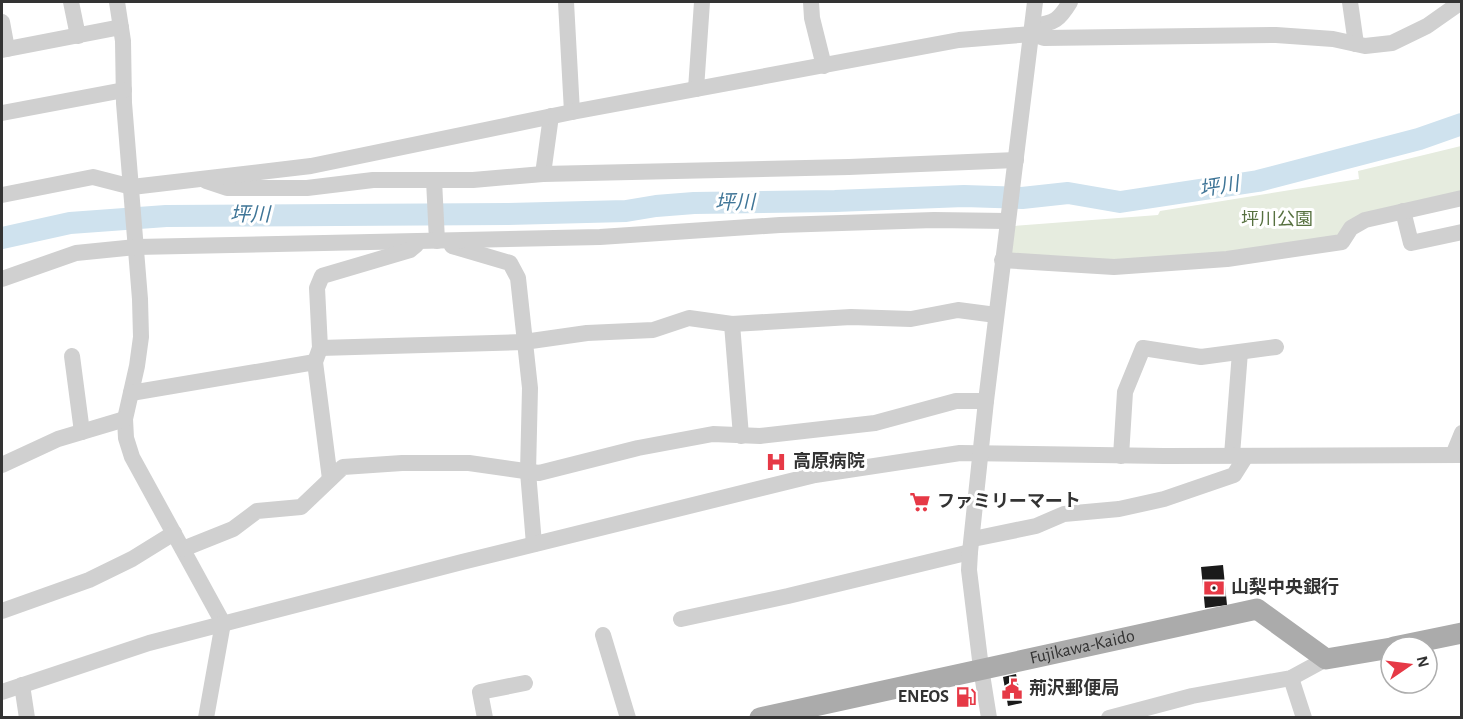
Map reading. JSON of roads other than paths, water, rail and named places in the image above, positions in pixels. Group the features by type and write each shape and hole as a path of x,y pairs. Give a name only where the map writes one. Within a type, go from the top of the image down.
{"main road":[{"name":"Fujikawa-Kaido","path":"760,717 1257,609 1326,659"},
{"path":"1439,637 1461,633"},
{"path":"1326,659 1379,649"}],"street":[{"path":"72,2 78,36"},
{"path":"117,2 121,27 141,337 125,419 126,438 132,457 223,623 206,717"},
{"path":"566,2 572,112"},
{"path":"696,89 702,2"},
{"path":"812,2 812,18 824,66"},
{"path":"989,717 969,570 979,455 1035,2"},
{"path":"2,195 93,177 132,187 311,166 572,112 959,40 1033,30 1061,17 1070,2"},
{"path":"1350,2 1356,44"},
{"path":"1033,30 1044,38 1276,35 1333,39 1365,46 1392,43 1427,26 1461,2"},
{"path":"2,22 4,50 121,27"},
{"path":"2,113 124,90"},
{"path":"543,174 551,116"},
{"path":"200,178 227,188 308,188 373,180 435,184 543,174 1015,163"},
{"path":"435,184 437,237"},
{"path":"1002,260 1114,267 1227,260 1342,242 1351,228 1365,220 1461,198"},
{"path":"1403,211 1411,243 1461,232"},
{"path":"2,279 76,253 136,243 418,242 437,237 600,237 792,225 1007,218"},
{"path":"437,237 510,262 518,278 530,388 528,472 534,544"},
{"path":"330,479 317,355 317,288 322,276 410,250 418,242"},
{"path":"131,393 317,355 524,342 587,333 653,330 689,318 732,324 851,317 911,319 958,310 996,315"},
{"path":"732,324 741,436"},
{"path":"1121,456 1125,392 1143,348 1201,357 1276,347"},
{"path":"681,619 788,596 972,546 1036,526 1064,513 1119,509 1164,499 1234,475 1239,456 1240,352"},
{"path":"72,356 82,432"},
{"path":"183,549 233,529 257,511 301,507 343,467 402,463 469,463 539,473 638,448 713,434 759,436 875,423 956,401 986,401"},
{"path":"2,465 58,440 125,419"},
{"path":"2,692 96,659 223,623 815,475 960,453 1121,456 1457,455 1461,433"},
{"path":"2,611 89,580 132,559 174,532"},
{"path":"603,635 628,717"},
{"path":"1108,717 1192,696 1291,678 1326,659"},
{"path":"1291,678 1304,717"},
{"path":"485,717 480,692 525,683"},
{"path":"22,685 27,717"}],"waterway":[{"name":"坪川","path":"2,238 70,223 166,216 626,211 694,203 964,196 1022,198 1068,193 1120,202 1258,181 1419,139 1462,124"}],"place":[{"name":"高原病院","path":"776,462"},
{"name":"ファミリーマート","path":"920,502"},
{"name":"山梨中央銀行","path":"1214,588"},
{"name":"荊沢郵便局","path":"1012,689"},
{"name":"ENEOS","path":"966,697"}],"park label":[{"name":"坪川公園","path":"1277,220"}]}
